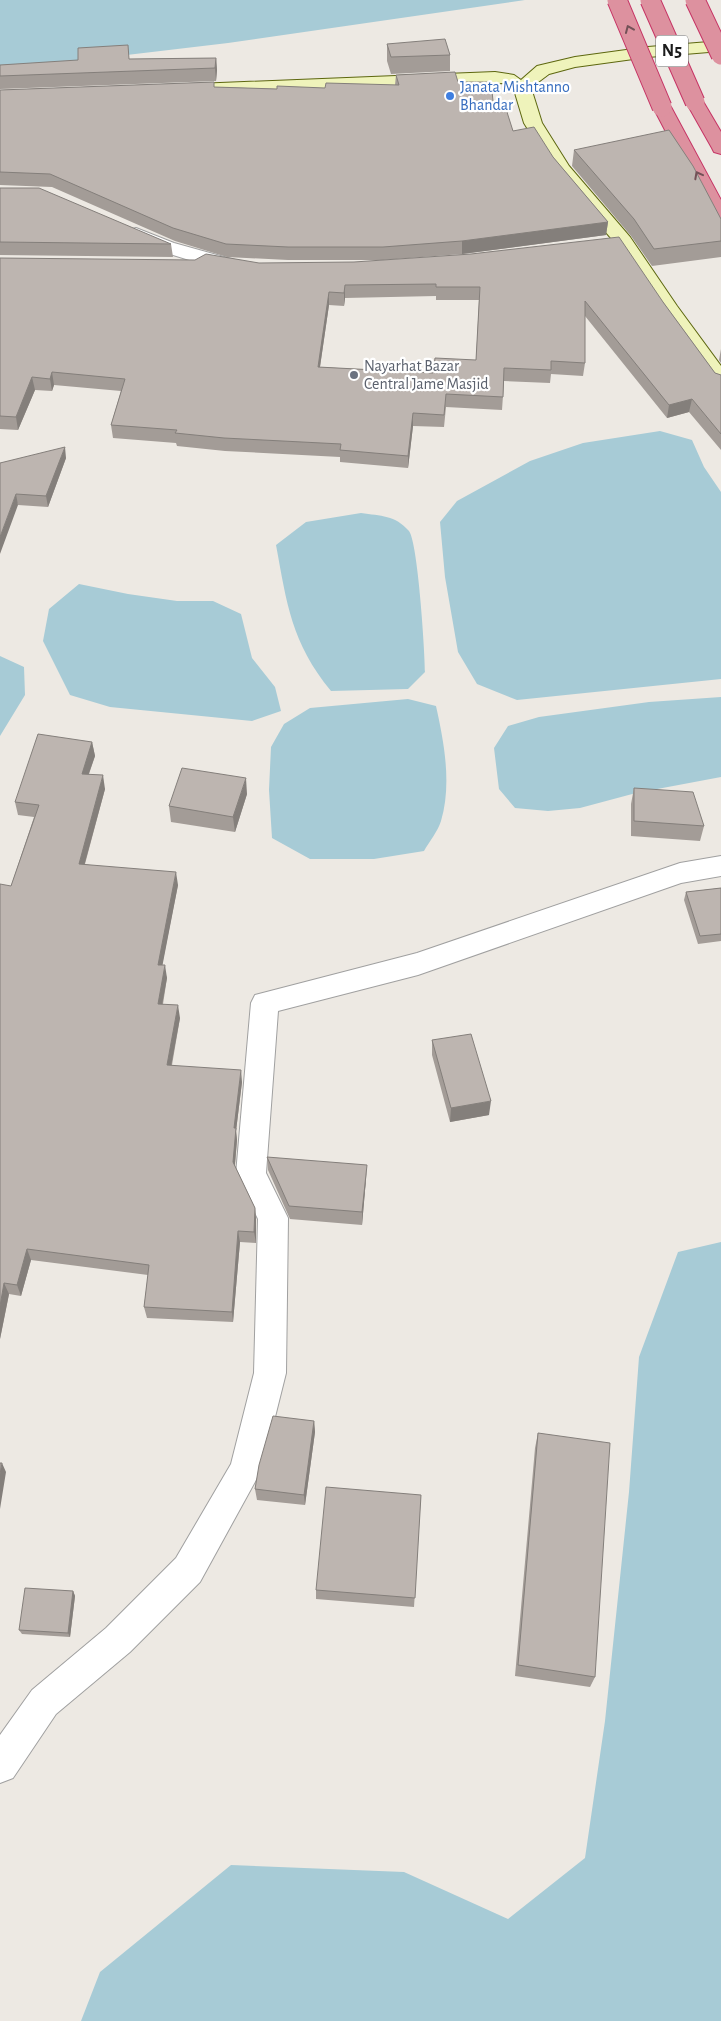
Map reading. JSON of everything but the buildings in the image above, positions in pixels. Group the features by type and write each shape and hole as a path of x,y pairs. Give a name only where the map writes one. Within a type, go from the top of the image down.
{"highway":[{"path":"617,0 662,107 721,218"},
{"name":"N5","path":"650,0 695,102 721,148"},
{"name":"N5","path":"695,0 721,55"}],"street":[{"path":"523,91 530,80 543,70 575,62 648,52 721,46"},
{"path":"178,90 488,77 508,79 523,91 533,123 562,169 613,242 669,310 721,380"},
{"path":"118,226 167,247 225,265"},
{"path":"161,265 252,266"},
{"path":"0,1765 44,1702 118,1640 188,1570 246,1469 270,1373 273,1218 251,1174 265,1002 418,964 680,874 721,866"}],"water":[{"path":"0,0 525,0 228,43 0,70"},
{"path":"660,431 692,440 704,467 721,492 721,679 517,700 477,684 458,652 445,577 440,522 457,501 530,461 583,443"},
{"path":"361,513 393,519 409,531 412,540 420,598 425,672 408,689 331,691 307,656 299,639 288,604 276,545 306,522"},
{"path":"79,584 177,601 213,601 241,614 252,658 275,687 281,711 252,721 110,707 70,695 43,641 49,609"},
{"path":"0,656 24,667 25,695 0,736"},
{"path":"721,697 721,777 636,793 580,808 548,811 515,808 499,789 494,748 508,726 539,717 649,702"},
{"path":"408,699 436,706 446,763 446,792 441,821 436,833 424,851 374,859 310,859 272,838 269,790 271,747 284,724 310,708"},
{"path":"721,1242 721,2021 81,2021 100,1972 231,1865 404,1872 508,1919 585,1858 605,1721 629,1492 639,1357 678,1252"}],"place":[{"name":"Janata Mishtanno Bhandar","path":"450,96"},
{"name":"Nayarhat Bazar Central Jame Masjid","path":"354,375"}]}
